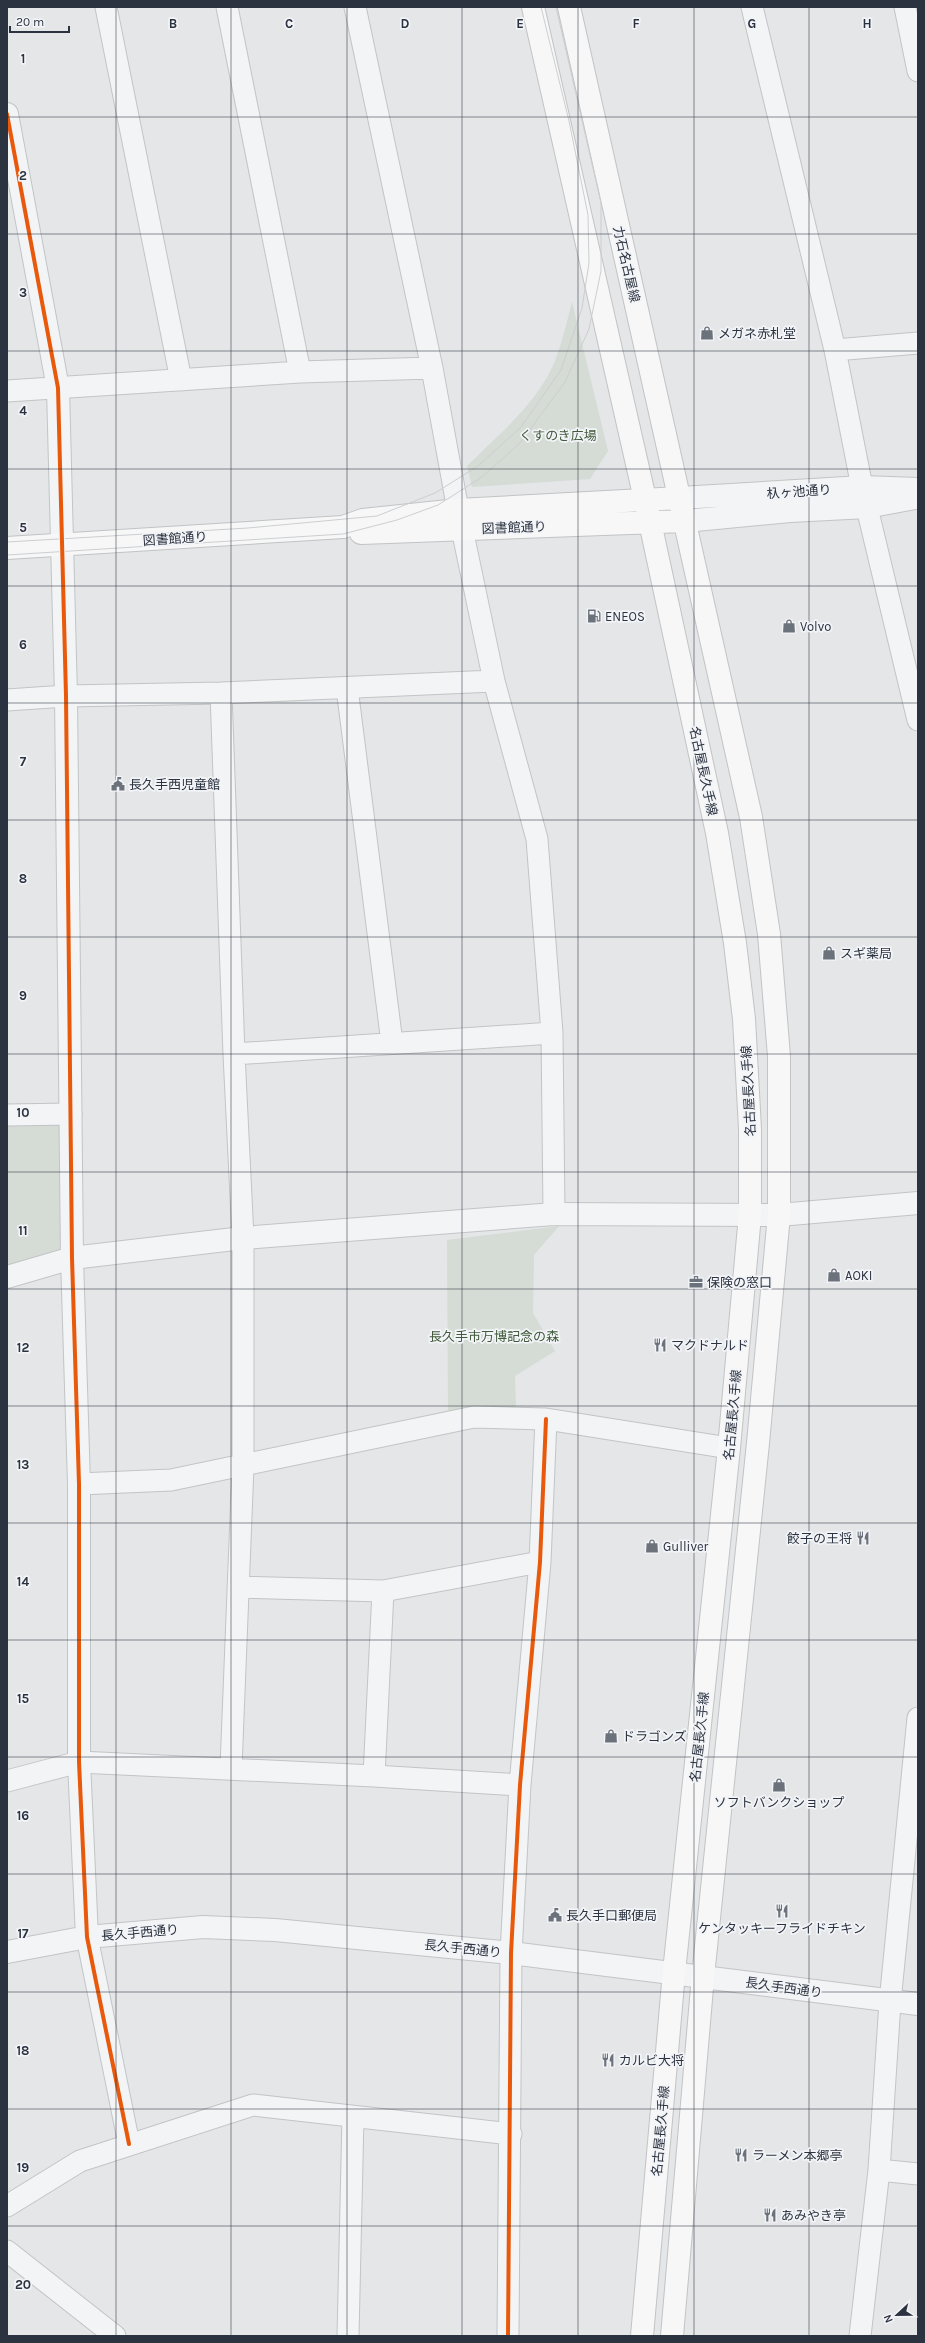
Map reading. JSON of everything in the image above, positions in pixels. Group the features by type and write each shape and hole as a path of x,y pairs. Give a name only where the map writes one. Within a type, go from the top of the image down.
{"main road":[{"path":"533,7 645,499"},
{"name":"力石名古屋線","path":"569,7 685,521"},
{"name":"図書館通り","path":"460,520 645,499 680,498"},
{"name":"名古屋長久手線","path":"642,2336 674,1972 729,1448 750,1215 750,1129 748,1079 744,1019 736,943 717,833 645,499"},
{"name":"図書館通り","path":"7,548 61,546 343,527 363,520 649,523 685,521"},
{"path":"672,2336 702,1976 759,1435 779,1215 779,1056 769,934 751,817 685,521"}],"street":[{"path":"106,7 181,380"},
{"path":"227,7 300,372"},
{"path":"355,7 432,368 460,520 494,681 536,840 552,1032 554,1214"},
{"path":"752,7 835,350 865,497 909,644 918,720"},
{"path":"905,7 918,71"},
{"path":"7,114 58,388 66,696 72,1258 79,1484 79,1762 87,1936 130,2144"},
{"path":"835,350 918,343"},
{"path":"7,391 300,372 432,368"},
{"name":"杁ヶ池通り","path":"685,521 790,511 918,489"},
{"name":"杁ヶ池通り","path":"680,498 918,497"},
{"path":"7,700 66,696 221,694 494,681"},
{"path":"347,688 392,1043"},
{"path":"221,694 234,1054 244,1238 243,1466 231,1768"},
{"path":"234,1054 552,1032"},
{"path":"7,1115 71,1114"},
{"path":"7,1277 72,1258 244,1238 554,1214 779,1215 918,1203"},
{"path":"79,1484 171,1480 474,1417 546,1419 729,1448"},
{"path":"508,2336 511,2134 511,1953 520,1785 540,1562 546,1419"},
{"path":"238,1587 384,1590 540,1562"},
{"path":"374,1776 384,1590"},
{"path":"860,2336 879,2170 890,2002 912,1838 918,1718"},
{"path":"7,1781 79,1762 231,1768 520,1785"},
{"name":"長久手西通り","path":"7,1952 87,1936 203,1926 275,1930 511,1953 674,1972 890,2002 918,2004"},
{"path":"7,2206 80,2161 253,2105 511,2134"},
{"path":"348,2336 353,2117"},
{"path":"879,2170 918,2174"},
{"path":"7,2251 115,2336"}],"green space":[{"name":"くすのき広場","path":"572,302 608,451 590,479 472,487 467,466 528,405 548,376 555,361"},
{"path":"64,1118 64,1251 7,1268 7,1120"},
{"name":"長久手市万博記念の森","path":"559,1226 534,1255 533,1313 555,1351 515,1376 516,1412 448,1415 447,1240"}],"tram line":[{"path":"7,542 248,528 377,516 435,493 478,466 521,427 561,370 582,308 589,263 588,215 569,121 541,7"},
{"path":"7,555 343,534 397,520 438,505 482,477 520,443 565,382 589,329 601,271 601,203 556,7"}],"cycle path":[{"path":"7,114 58,388 66,696 72,1258 79,1484 79,1762 87,1937 129,2144"},
{"path":"508,2336 511,1953 520,1785 540,1562 546,1419"}],"place":[{"name":"メガネ赤札堂","path":"707,333"},
{"name":"ENEOS","path":"594,616"},
{"name":"Volvo","path":"789,626"},
{"name":"長久手西児童館","path":"118,784"},
{"name":"スギ薬局","path":"829,953"},
{"name":"AOKI","path":"834,1275"},
{"name":"保険の窓口","path":"696,1282"},
{"name":"マクドナルド","path":"660,1345"},
{"name":"餃子の王将","path":"863,1538"},
{"name":"Gulliver","path":"652,1546"},
{"name":"ドラゴンズ","path":"611,1736"},
{"name":"ソフトバンクショップ","path":"779,1785"},
{"name":"ケンタッキーフライドチキン","path":"782,1911"},
{"name":"長久手口郵便局","path":"555,1915"},
{"name":"カルビ大将","path":"608,2060"},
{"name":"ラーメン本郷亭","path":"741,2155"},
{"name":"あみやき亭","path":"770,2215"}]}
